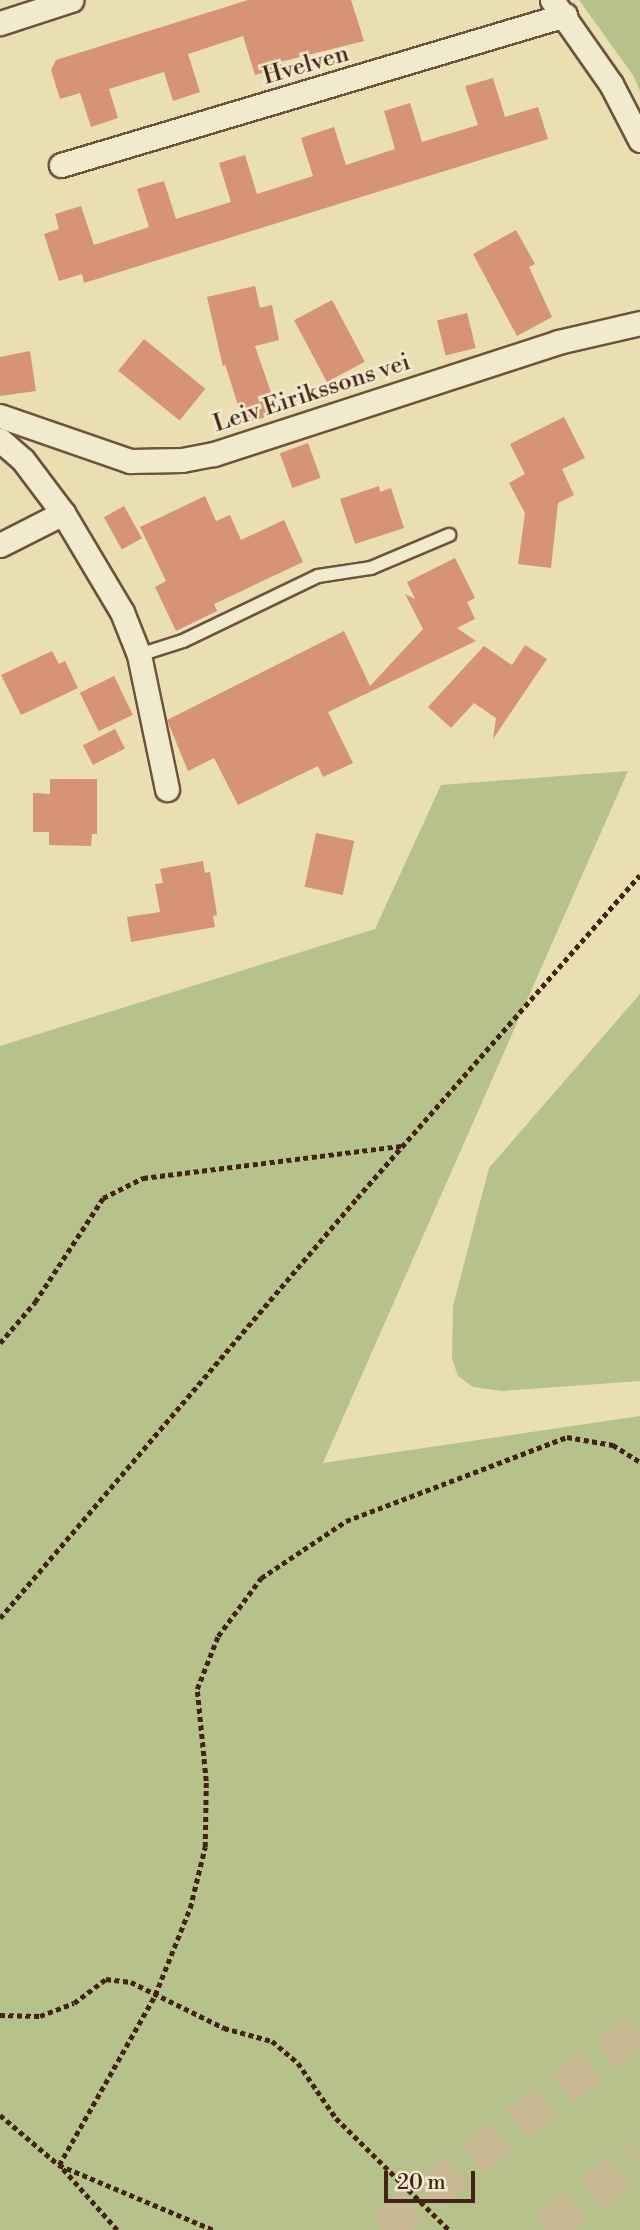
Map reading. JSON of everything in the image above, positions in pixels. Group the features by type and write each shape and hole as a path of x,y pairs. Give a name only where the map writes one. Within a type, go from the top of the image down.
{"street":[{"path":"0,23 71,0"},
{"path":"559,7 611,84 640,140"},
{"name":"Hvelven","path":"61,165 559,7"},
{"name":"Leiv Eirikssons vei","path":"0,416 130,461 183,460 214,454 558,342 640,323"},
{"path":"0,440 23,460 63,513 122,612 139,655 167,789"},
{"path":"0,545 63,513"}],"lane":[{"path":"139,655 183,640 318,576 372,568 449,535"}],"path":[{"path":"0,1618 402,1146 640,875"},
{"path":"0,1343 35,1302 103,1198 143,1178 402,1146"},
{"path":"59,2165 155,1995 190,1908 205,1847 206,1781 197,1689 218,1636 261,1578 346,1521 566,1437 612,1445 640,1462"},
{"path":"0,2015 40,2015 74,2003 106,1979 131,1982 224,2028 272,2041 298,2063 336,2118 449,2230"},
{"path":"0,2115 59,2165 117,2230"},
{"path":"59,2165 214,2230"}],"green space":[{"path":"579,0 640,0 640,91 633,75"},
{"path":"628,771 323,1463 640,1416 640,2230 0,2230 0,1046 375,929 441,785"},
{"path":"640,994 640,1381 502,1391 473,1387 458,1376 452,1359 453,1306 489,1168"}],"building":[{"path":"248,0 351,0 364,41 280,62 282,67 255,75 243,36 188,54 200,92 173,101 164,72 109,89 118,118 91,127 80,93 60,99 51,70 56,60"},
{"path":"493,78 505,117 538,107 548,139 84,283 82,274 59,281 44,234 59,229 55,214 81,206 94,245 149,227 137,189 164,181 176,219 231,202 219,163 245,155 257,194 313,176 301,138 334,127 346,165 395,149 384,111 410,103 422,142 478,125 465,86"},
{"path":"516,230 535,264 529,267 552,317 517,336 473,254"},
{"path":"255,286 260,308 272,305 279,340 255,346 278,413 244,424 225,364 223,367 207,297"},
{"path":"332,300 365,362 327,382 294,320"},
{"path":"467,313 476,348 446,355 437,320"},
{"path":"144,339 205,389 180,421 118,371"},
{"path":"30,351 36,391 0,396 0,357"},
{"path":"564,417 585,458 562,469 574,495 558,503 551,568 518,564 525,513 509,483 525,474 510,444"},
{"path":"308,443 321,478 292,488 280,453"},
{"path":"379,486 380,492 391,488 404,528 355,544 340,499"},
{"path":"205,496 216,521 230,515 241,540 284,520 303,562 214,604 217,611 176,631 155,587 166,581 140,527"},
{"path":"124,506 142,538 122,550 104,517"},
{"path":"455,558 475,598 467,602 475,619 457,628 476,641 328,712 353,763 323,777 318,766 238,805 214,758 188,771 167,720 344,631 370,686 423,629 405,594 415,599 407,582"},
{"path":"525,645 547,659 493,739 496,718 474,703 451,728 428,707 484,646 512,665"},
{"path":"52,651 59,664 65,661 78,688 21,715 1,675"},
{"path":"114,676 133,715 99,731 80,693"},
{"path":"115,729 125,749 93,765 83,745"},
{"path":"50,779 97,779 97,834 92,834 91,846 49,845 49,832 33,832 33,793 50,794"},
{"path":"316,833 354,841 343,895 305,887"},
{"path":"203,861 205,873 210,872 217,915 213,916 215,927 131,942 127,917 160,912 155,884 163,883 160,869"}],"tunnel":[{"path":"382,2230 640,2028"},
{"path":"546,2230 640,2156"}]}
